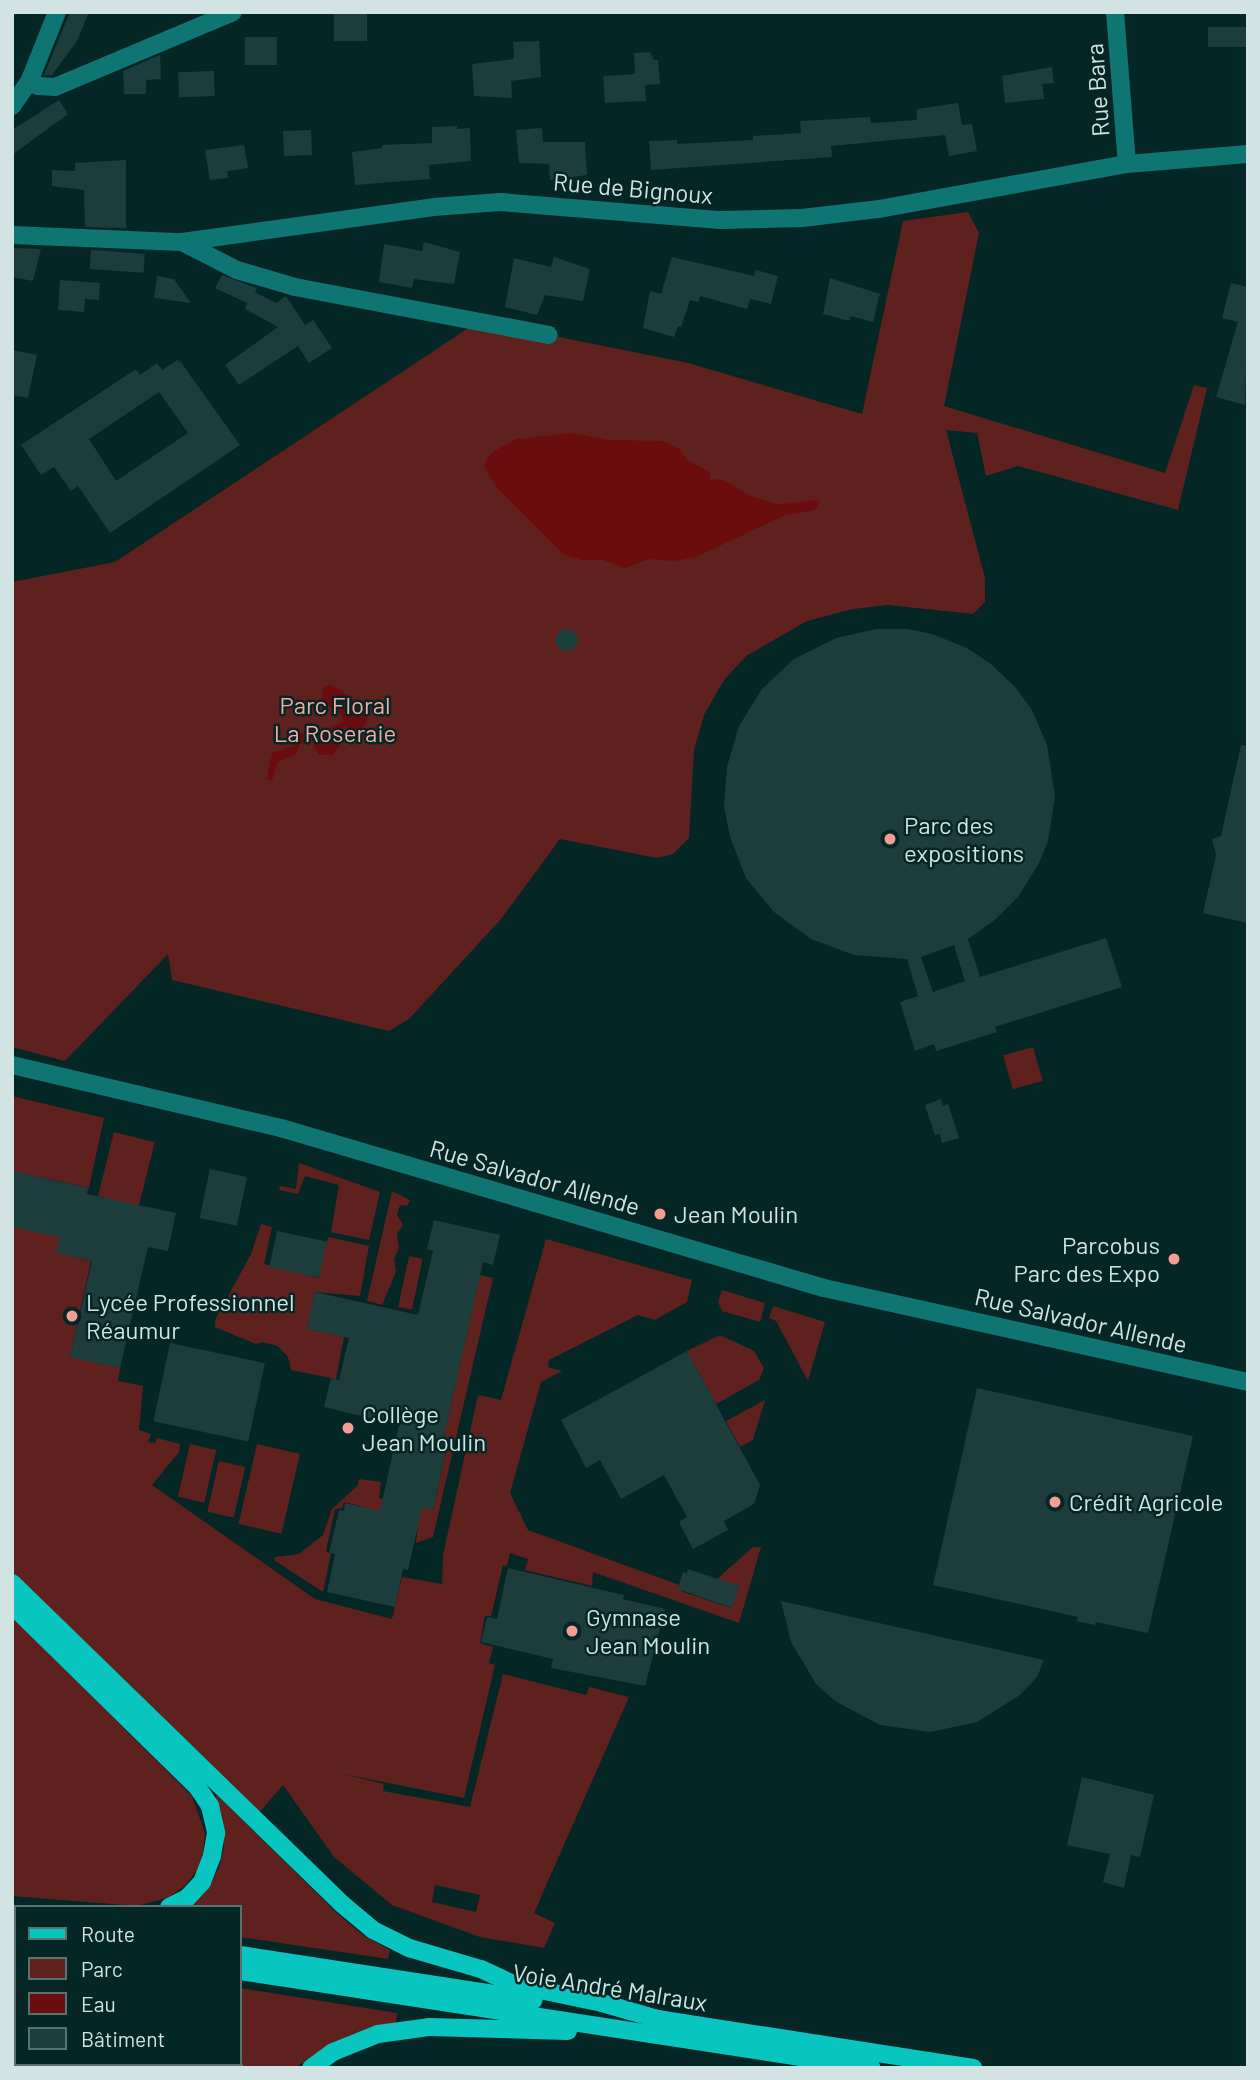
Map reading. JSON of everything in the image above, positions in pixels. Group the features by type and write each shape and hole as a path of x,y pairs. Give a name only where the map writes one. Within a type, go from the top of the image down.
{"main road":[{"path":"12,1583 342,1904 373,1930 409,1948 481,1969 516,1985 602,2003 660,2027"},
{"path":"12,1605 198,1788 209,1806 216,1833 212,1856 202,1882 187,1898 173,1905"},
{"name":"Voie André Malraux","path":"242,1955 660,2027 872,2068"},
{"name":"Voie André Malraux","path":"242,1971 973,2068"},
{"path":"311,2068 332,2052 378,2034 429,2027 660,2027"}],"street":[{"path":"12,106 29,82 57,12"},
{"path":"29,82 38,86 55,87 233,12"},
{"name":"Rue Bara","path":"1115,12 1127,164"},
{"name":"Rue de Bignoux","path":"12,235 182,242 435,207 500,202 720,220 802,218 893,207 1127,164 1248,155"},
{"path":"182,242 237,270 295,288 548,335"},
{"name":"Rue Salvador Allende","path":"12,1065 281,1128 824,1288 1248,1382"}],"green space":[{"name":"Parc Floral La Roseraie","path":"968,212 979,233 944,406 1165,473 1194,385 1207,388 1178,510 1018,466 986,476 977,433 946,430 985,578 985,602 973,614 888,605 853,609 807,621 746,656 724,680 704,715 694,750 689,838 673,854 657,858 560,839 501,919 409,1019 389,1031 172,980 168,954 65,1061 12,1047 12,582 115,562 479,321 688,363 862,414 903,221"},
{"path":"1033,1047 1043,1081 1013,1089 1003,1056"},
{"path":"12,1096 104,1118 89,1188 12,1171"},
{"path":"114,1132 155,1142 139,1206 98,1196"},
{"path":"299,1163 380,1192 369,1240 331,1232 339,1185 305,1176 298,1194 279,1190 280,1186 296,1189"},
{"path":"392,1191 410,1200 407,1206 400,1205 397,1215 403,1225 397,1234 399,1248 394,1259 396,1272 382,1305 367,1301"},
{"path":"261,1224 272,1227 264,1264 318,1278 328,1237 369,1246 360,1296 315,1292 307,1329 344,1337 336,1379 291,1370 288,1357 278,1346 262,1342 256,1344 215,1327 215,1320 251,1254"},
{"path":"12,1227 60,1237 57,1253 91,1261 70,1357 120,1368 118,1381 143,1386 139,1430 151,1434 148,1442 155,1443 157,1438 180,1444 179,1452 152,1485 315,1599 392,1619 402,1577 442,1584 443,1555 478,1395 501,1400 546,1239 692,1280 687,1302 655,1320 638,1315 549,1360 548,1367 562,1371 541,1382 510,1493 528,1530 682,1586 681,1591 731,1608 739,1587 717,1579 753,1547 761,1547 739,1623 593,1572 592,1586 525,1570 528,1559 510,1553 507,1566 503,1565 491,1616 485,1616 480,1643 493,1647 489,1663 495,1665 464,1798 343,1774 384,1784 383,1791 470,1807 503,1674 586,1695 589,1687 629,1697 534,1913 555,1923 544,1948 480,1937 392,1905 334,1857 283,1785 258,1814 12,1574","holes":["435,1885 480,1895 476,1912 432,1902"]},
{"path":"409,1256 423,1259 412,1310 398,1307"},
{"path":"480,1275 493,1278 433,1537 416,1543 418,1526 363,1514 364,1507 344,1502 342,1508 335,1509 326,1551 331,1554 323,1592 274,1560 275,1557 299,1554 323,1535 332,1509 358,1485 359,1479 381,1482 379,1498 433,1510 449,1438 444,1436"},
{"path":"722,1290 765,1303 760,1322 722,1311 718,1302"},
{"path":"773,1306 825,1322 808,1381 776,1321 769,1318"},
{"path":"720,1335 754,1351 764,1368 759,1380 716,1404 687,1351"},
{"path":"765,1400 753,1440 740,1447 726,1421"},
{"path":"190,1444 216,1450 204,1503 178,1497"},
{"path":"257,1444 300,1454 281,1534 239,1524"},
{"path":"219,1461 245,1467 234,1518 207,1512"},
{"path":"12,1617 192,1796 205,1833 203,1853 197,1870 185,1886 167,1898 141,1905 124,1905 12,1896"},
{"path":"217,1795 338,1914 364,1936 390,1950 388,1959 242,1937 242,1905 190,1905 210,1885 224,1848 223,1829 214,1799"},
{"path":"14,1959 14,2066 218,2068 12,2068"},
{"path":"242,1988 397,2013 396,2023 351,2035 321,2050 295,2068 238,2068 242,2066"}],"water":[{"path":"573,433 609,440 663,441 680,449 687,460 710,472 710,480 722,479 752,497 779,504 818,500 820,503 815,510 783,516 696,557 674,561 649,559 625,568 603,560 582,560 564,555 498,489 484,467 487,457 516,439"},
{"path":"329,685 338,688 365,709 368,716 365,725 360,730 346,727 334,732 340,745 333,755 318,755 313,742 300,744 296,754 277,762 272,781 267,779 272,753 293,746 287,741 289,735 295,732 314,736 343,721 341,714 321,701 323,688"}],"building":[{"path":"70,12 89,12 77,41 52,75 44,75"},
{"path":"334,12 367,12 367,41 334,41"},
{"path":"1208,27 1248,27 1248,47 1208,47"},
{"path":"245,37 277,37 277,65 245,65"},
{"path":"539,41 541,77 511,81 512,98 474,96 472,64 514,59 513,42"},
{"path":"650,52 654,60 658,60 660,84 645,85 646,101 605,103 603,76 635,74 634,53"},
{"path":"160,55 161,79 146,80 146,94 124,94 123,71"},
{"path":"1052,67 1054,83 1042,84 1044,99 1005,103 1002,76"},
{"path":"214,71 215,96 179,97 178,72"},
{"path":"59,100 68,114 12,155 12,130"},
{"path":"958,103 962,125 972,124 977,151 949,156 945,135 831,146 832,157 651,170 649,141 677,140 677,144 753,140 753,136 801,133 800,121 870,117 871,123 917,120 917,109"},
{"path":"457,126 457,129 470,128 471,161 429,165 430,179 355,185 352,152 382,148 382,145 432,143 432,127"},
{"path":"542,128 543,142 585,142 587,175 550,180 549,164 519,163 516,130"},
{"path":"311,130 312,155 284,156 283,131"},
{"path":"244,145 248,168 227,171 228,178 210,180 205,150"},
{"path":"126,160 126,228 85,227 84,190 52,186 52,170 75,171 75,163"},
{"path":"424,242 460,252 454,284 414,279 412,288 379,282 384,244 422,251"},
{"path":"12,248 41,249 33,281 12,277"},
{"path":"91,250 145,254 144,273 90,269"},
{"path":"554,257 590,269 583,301 545,295 537,315 505,307 514,258 551,267"},
{"path":"672,257 754,276 756,270 778,276 771,304 750,299 747,309 700,296 698,302 690,300 681,327 678,326 674,337 643,328 650,291 661,294"},
{"path":"222,275 257,288 255,292 276,303 286,296 305,325 313,320 332,348 309,363 298,346 239,385 225,365 278,327 245,309 247,303 215,288"},
{"path":"157,276 174,279 191,303 154,298"},
{"path":"830,278 880,294 873,322 851,316 849,321 823,314"},
{"path":"60,280 100,283 99,300 85,299 84,312 58,310"},
{"path":"1231,283 1248,287 1245,405 1216,397 1238,322 1222,318"},
{"path":"12,350 37,355 28,398 12,395"},
{"path":"179,359 178,363 180,361 240,445 110,533 78,486 71,491 54,467 41,475 21,445 136,369 140,375 157,363 162,370","holes":["159,392 188,433 116,481 89,439"]},
{"path":"567,629 575,632 578,640 575,648 567,651 559,648 556,640 559,632"},
{"name":"Parc des expositions","path":"876,629 908,629 932,634 967,648 991,664 1015,687 1032,710 1047,745 1055,796 1048,841 1039,863 1018,897 996,919 968,939 980,977 1106,938 1122,987 995,1027 997,1032 936,1051 934,1044 915,1051 900,1002 918,996 907,959 854,955 811,939 774,912 746,878 730,837 724,806 727,767 739,726 762,689 794,659 836,638","holes":["954,945 965,981 933,992 921,957"]},
{"path":"1241,745 1248,746 1248,923 1203,913 1216,855 1212,839 1221,836"},
{"path":"941,1099 943,1106 948,1104 959,1138 942,1143 940,1134 935,1135 925,1105"},
{"path":"210,1169 247,1177 237,1226 200,1218"},
{"path":"12,1171 88,1188 87,1194 176,1213 168,1251 148,1247 120,1368 70,1357 92,1261 56,1253 60,1237 12,1227"},
{"path":"434,1220 500,1235 493,1265 483,1262 444,1436 449,1437 433,1510 422,1508 408,1570 403,1569 395,1607 327,1592 335,1554 329,1553 339,1510 344,1511 345,1503 380,1511 399,1425 324,1407 331,1378 339,1380 349,1338 307,1329 315,1292 418,1315 433,1251 427,1249"},
{"path":"277,1231 327,1242 319,1278 269,1267"},
{"path":"170,1343 265,1363 248,1441 153,1421"},
{"path":"687,1351 760,1485 754,1504 724,1521 728,1530 693,1549 679,1522 687,1517 664,1475 621,1499 600,1460 586,1468 561,1420"},
{"path":"977,1388 1193,1436 1148,1633 1096,1622 1095,1625 1077,1621 1078,1617 933,1585"},
{"name":"Gymnase Jean Moulin","path":"508,1568 624,1595 623,1599 665,1609 645,1686 551,1668 553,1659 481,1642 487,1617 497,1619"},
{"path":"688,1569 739,1586 732,1608 678,1589 683,1572 687,1573"},
{"path":"781,1601 1044,1660 1037,1677 1020,1695 977,1722 930,1732 880,1725 835,1701 816,1684 791,1642"},
{"path":"1082,1777 1154,1795 1140,1857 1131,1855 1124,1888 1103,1882 1110,1854 1067,1845"}],"place":[{"name":"Parc des expositions","path":"890,839"},
{"name":"Jean Moulin","path":"660,1214"},
{"name":"Parcobus Parc des Expo","path":"1174,1259"},
{"name":"Lycée Professionnel Réaumur","path":"72,1316"},
{"name":"Collège Jean Moulin","path":"348,1428"},
{"name":"Crédit Agricole","path":"1055,1502"},
{"name":"Gymnase Jean Moulin","path":"572,1631"}]}
